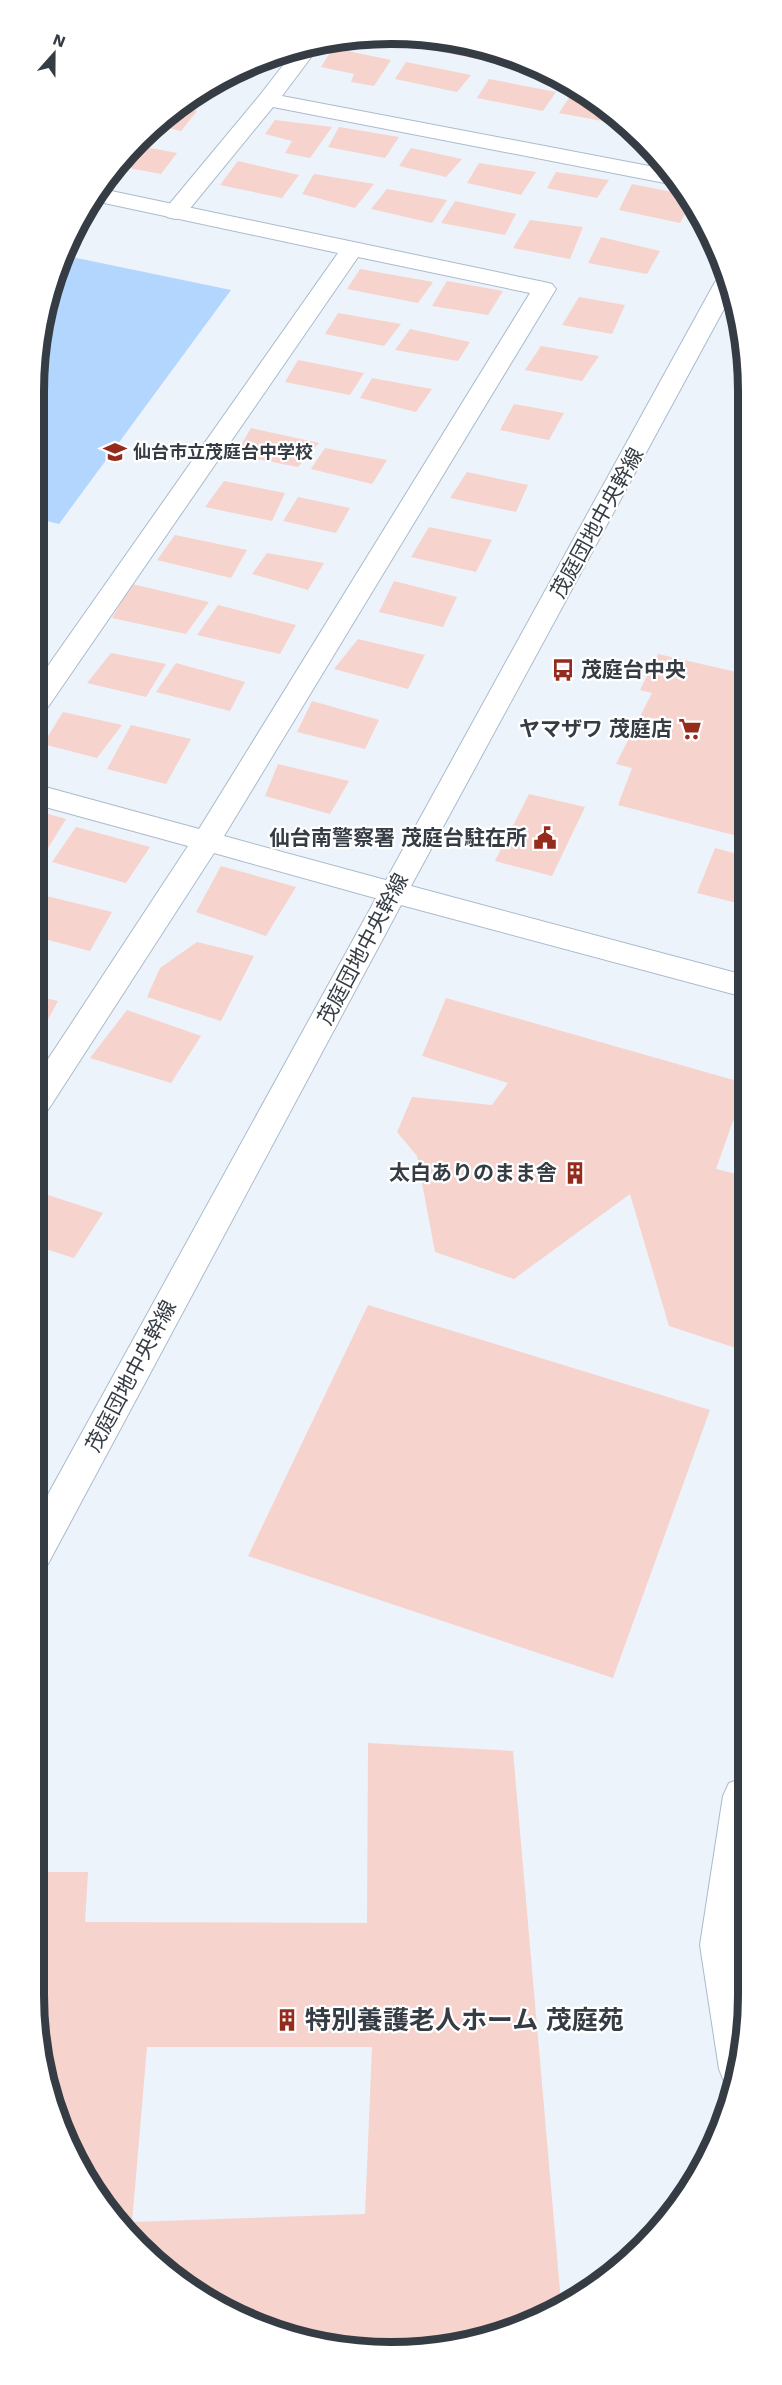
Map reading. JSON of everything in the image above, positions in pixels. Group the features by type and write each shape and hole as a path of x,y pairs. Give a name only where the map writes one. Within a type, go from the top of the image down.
{"street":[{"path":"175,212 268,100 302,55"},
{"path":"268,100 664,176"},
{"path":"44,1090 207,840 544,289 103,197"},
{"path":"44,691 353,249"},
{"name":"茂庭団地中央幹線","path":"44,1536 723,289"},
{"path":"44,797 738,984"},
{"path":"736,2042 720,1945 738,1828"}],"shaded area":[{"path":"71,257 231,290 59,524 44,520 44,368 55,301"}],"building":[{"path":"419,44 436,46 489,58 487,61 417,47"},
{"path":"334,48 391,60 374,86 351,82 354,74 321,67"},
{"path":"406,62 471,75 457,92 395,79"},
{"path":"489,79 556,92 543,111 477,98"},
{"path":"230,83 219,95 211,93"},
{"path":"571,95 574,95 612,123 559,113"},
{"path":"188,109 197,111 181,131 165,127"},
{"path":"275,120 332,127 310,158 285,153 292,141 265,134"},
{"path":"339,127 399,137 385,158 328,147"},
{"path":"144,147 177,153 161,174 129,168"},
{"path":"411,148 462,159 446,177 399,166"},
{"path":"238,161 299,175 282,198 220,185"},
{"path":"479,163 536,172 521,195 467,183"},
{"path":"556,172 609,180 597,198 547,188"},
{"path":"314,174 374,184 355,208 302,194"},
{"path":"632,184 677,193 688,210 680,223 619,210"},
{"path":"387,189 447,200 432,223 371,209"},
{"path":"455,201 516,214 505,235 441,223"},
{"path":"530,220 583,227 570,259 513,248"},
{"path":"601,237 660,251 647,274 588,263"},
{"path":"360,269 433,282 418,303 347,289"},
{"path":"447,281 503,291 488,315 432,306"},
{"path":"579,297 625,305 612,334 562,325"},
{"path":"338,313 401,324 384,346 325,334"},
{"path":"410,329 470,342 458,361 395,350"},
{"path":"541,346 599,356 582,381 525,370"},
{"path":"298,360 364,373 350,395 285,382"},
{"path":"372,378 432,389 416,412 360,398"},
{"path":"514,404 564,413 549,440 500,430"},
{"path":"251,428 319,443 298,467 235,455"},
{"path":"325,448 387,460 372,484 311,469"},
{"path":"467,472 528,485 516,512 450,498"},
{"path":"224,481 285,493 272,521 205,507"},
{"path":"298,497 350,508 336,533 283,521"},
{"path":"429,527 492,540 476,572 411,557"},
{"path":"175,535 247,550 231,578 157,560"},
{"path":"267,553 324,563 308,590 252,574"},
{"path":"394,581 457,597 443,627 379,612"},
{"path":"132,584 209,602 186,634 112,618"},
{"path":"218,605 296,625 280,654 197,635"},
{"path":"358,639 425,655 408,689 334,669"},
{"path":"111,653 166,664 146,697 87,683"},
{"name":"ヤマザワ 茂庭店","path":"658,654 738,672 738,836 618,805 632,768 616,764 652,693 640,690"},
{"path":"176,663 245,682 230,711 156,692"},
{"path":"312,701 379,720 365,749 297,732"},
{"path":"63,712 122,725 97,758 44,742"},
{"path":"131,725 191,739 166,784 107,769"},
{"path":"278,764 349,781 330,814 265,796"},
{"path":"529,794 585,807 552,876 495,861"},
{"path":"44,813 66,819 44,854"},
{"path":"76,827 150,847 126,883 52,862"},
{"path":"715,848 738,854 738,903 697,893"},
{"path":"221,866 296,887 266,936 196,912"},
{"path":"44,895 112,912 90,951 44,939"},
{"path":"197,942 254,956 221,1021 147,997 160,968"},
{"path":"44,998 58,1001 44,1027"},
{"name":"太白ありのまま舎","path":"446,998 738,1081 738,1123 733,1121 716,1169 738,1174 738,1347 669,1326 630,1194 514,1279 435,1252 417,1156 397,1132 412,1097 492,1105 508,1083 422,1056"},
{"path":"127,1010 201,1036 171,1083 90,1058"},
{"path":"44,1194 103,1213 74,1258 44,1249"},
{"path":"368,1305 710,1410 613,1678 248,1556"},
{"name":"特別養護老人ホーム 茂庭苑","path":"368,1743 513,1751 561,2297 503,2323 459,2335 414,2341 368,2341 323,2335 279,2323 237,2306 179,2270 145,2240 115,2206 102,2187 79,2148 55,2084 44,2017 44,1872 88,1872 85,1922 367,1923","holes":["147,2047 372,2047 365,2214 132,2222"]}],"place":[{"name":"仙台市立茂庭台中学校","path":"115,452"},
{"name":"茂庭台中央","path":"563,670"},
{"name":"ヤマザワ 茂庭店","path":"690,729"},
{"name":"仙台南警察署 茂庭台駐在所","path":"545,838"},
{"name":"太白ありのまま舎","path":"575,1173"},
{"name":"特別養護老人ホーム 茂庭苑","path":"287,2020"}]}
